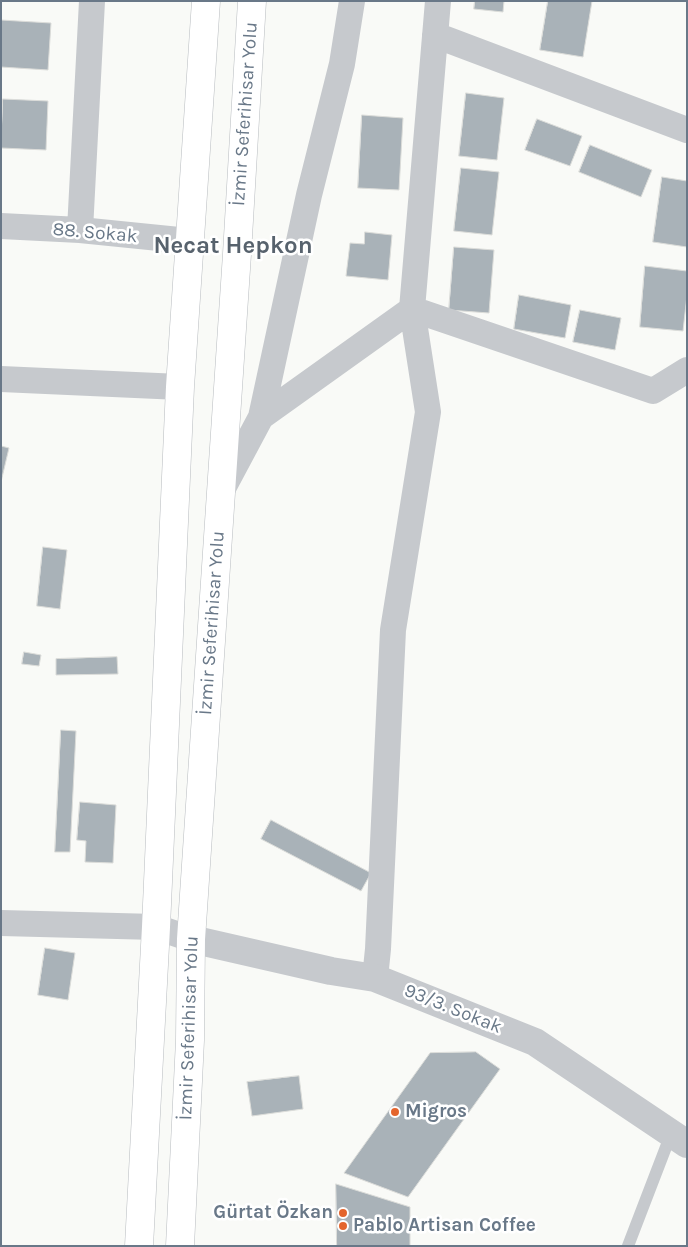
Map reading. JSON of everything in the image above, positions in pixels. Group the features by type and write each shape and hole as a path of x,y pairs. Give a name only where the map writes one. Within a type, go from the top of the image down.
{"main road":[{"name":"İzmir Seferihisar Yolu","path":"139,1246 156,927 180,387 206,1"},
{"name":"İzmir Seferihisar Yolu","path":"180,1246 190,1040 191,939 252,1"}],"street":[{"path":"80,230 92,1"},
{"path":"221,492 261,417 309,195 342,64 352,1"},
{"path":"375,978 393,630 428,412 412,309 438,1"},
{"path":"435,35 687,130"},
{"name":"88. Sokak","path":"1,226 80,230 189,242"},
{"path":"261,417 412,309"},
{"path":"412,309 653,391 687,370"},
{"path":"1,379 180,387"},
{"path":"1,923 156,927 191,939"},
{"name":"93/3. Sokak","path":"191,939 331,971 375,978 536,1042 679,1139"}],"lane":[{"path":"628,1246 679,1139"}],"building":[{"path":"475,1 504,1 503,12 474,9"},
{"path":"548,1 592,1 583,57 540,50"},
{"path":"1,20 51,23 48,70 1,67"},
{"path":"466,93 504,98 497,160 459,156"},
{"path":"3,99 48,101 46,150 1,148"},
{"path":"362,115 403,118 399,190 358,188"},
{"path":"537,119 582,136 570,166 525,150"},
{"path":"590,145 652,170 641,197 579,172"},
{"path":"461,168 499,172 492,235 454,231"},
{"path":"662,177 687,181 687,247 653,242"},
{"path":"365,232 392,235 388,280 346,276 350,243 364,244"},
{"path":"454,247 494,250 489,313 449,310"},
{"path":"645,266 687,271 687,295 683,331 640,327"},
{"path":"519,295 571,305 565,338 514,329"},
{"path":"580,310 621,318 615,350 573,342"},
{"path":"1,446 9,448 1,482"},
{"path":"43,547 67,550 60,609 37,606"},
{"path":"24,652 41,655 39,666 22,664"},
{"path":"117,657 118,674 56,675 56,659"},
{"path":"61,730 76,731 70,852 55,852"},
{"path":"80,802 116,805 113,863 85,862 86,841 77,840"},
{"path":"271,820 371,873 361,891 261,839"},
{"path":"45,948 75,953 68,1000 38,995"},
{"path":"476,1052 500,1069 408,1197 344,1173 430,1053"},
{"path":"299,1076 303,1109 252,1116 247,1082"},
{"path":"336,1184 410,1207 410,1246 337,1246"}],"place":[{"name":"Migros","path":"395,1112"},
{"name":"Gürtat Özkan","path":"343,1213"},
{"name":"Pablo Artisan Coffee","path":"343,1226"}],"district":[{"name":"Necat Hepkon","path":"233,246"}]}
